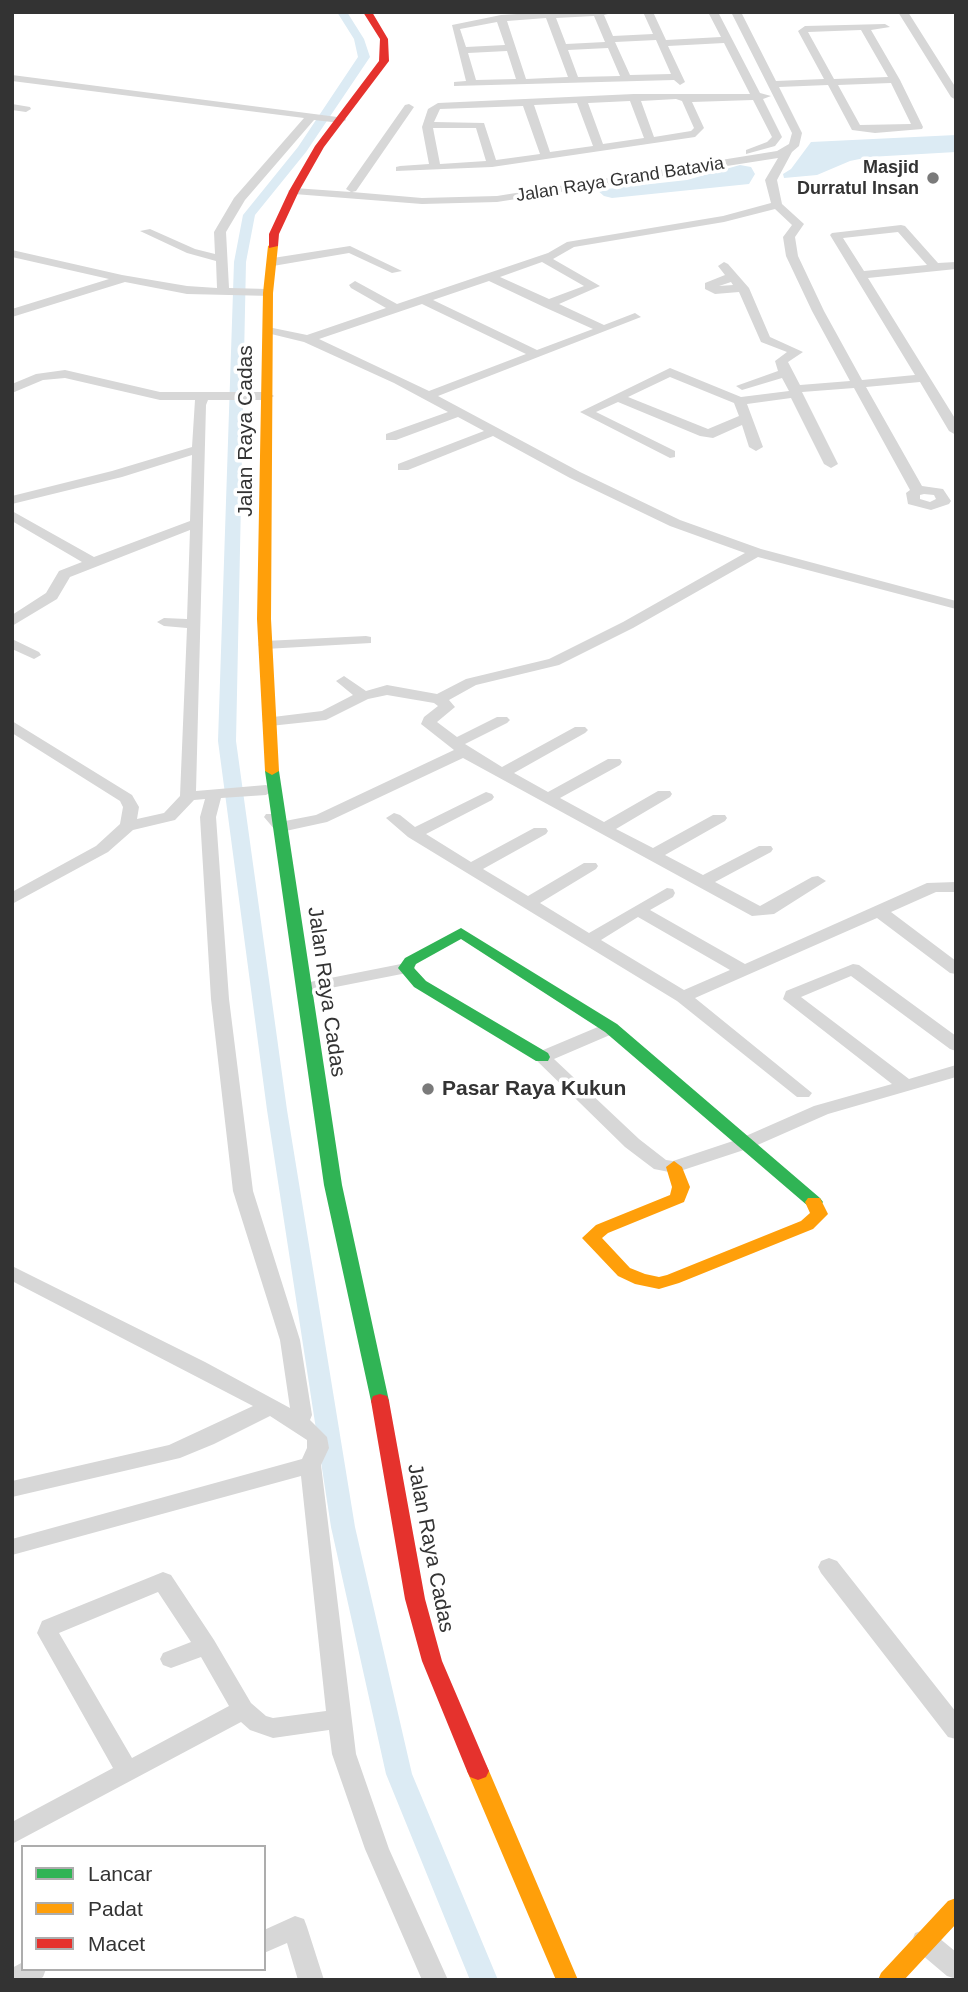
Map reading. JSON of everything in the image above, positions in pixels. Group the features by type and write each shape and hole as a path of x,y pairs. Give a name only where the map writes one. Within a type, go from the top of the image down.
{"street":[{"name":"Jalan Raya Cadas","path":"368,12 384,39 384,61 320,146 296,188 274,234 273,262 260,293 267,329 265,645 273,789 281,827 334,1185 387,1431 415,1599 432,1661 566,1980"},
{"path":"472,83 455,27 500,18 611,12"},
{"path":"458,84 679,79 648,12"},
{"name":"Jalan Raya Grand Batavia","path":"296,188 422,201 497,199 735,159 760,149 771,144 777,137 713,12"},
{"path":"736,12 797,133 797,141 787,150 771,180 777,205 798,224 789,237 792,256 858,384 918,491 938,492 950,501"},
{"path":"903,12 956,97"},
{"path":"598,13 625,79"},
{"path":"550,15 574,80"},
{"path":"500,18 522,82"},
{"path":"863,27 920,126 909,129 856,128 803,31 850,27 863,27 885,27"},
{"path":"850,27 856,38"},
{"path":"562,47 726,40"},
{"path":"462,50 511,48"},
{"path":"869,59 909,129"},
{"path":"941,75 956,74"},
{"path":"12,78 339,120"},
{"path":"638,109 756,96 776,90 831,82 895,80"},
{"path":"400,169 492,164 650,141 699,131 687,103 680,96 438,106 433,109 428,125 435,167"},
{"path":"634,97 650,141"},
{"path":"581,99 599,148"},
{"path":"527,101 546,156"},
{"path":"12,107 26,109"},
{"path":"352,189 409,107"},
{"path":"225,293 219,258 220,232 231,211 316,117"},
{"path":"428,125 480,125 492,164"},
{"name":"Jalan Raya Grand Batavia","path":"296,188 434,195 482,194 735,159 771,157 787,150"},
{"path":"308,339 542,258 571,244 724,219 777,205"},
{"path":"935,267 901,228 836,235 956,431"},
{"path":"146,231 191,251 219,258"},
{"path":"273,262 351,249 396,271"},
{"path":"12,253 187,290 260,293"},
{"path":"542,258 594,286 548,304"},
{"path":"861,275 956,265"},
{"path":"743,288 715,290 709,286 728,271 743,288 765,339 794,348 797,352 781,360 831,464"},
{"path":"491,276 604,329"},
{"path":"12,313 124,278"},
{"path":"355,285 397,309"},
{"path":"423,300 535,354"},
{"path":"428,397 635,317"},
{"path":"267,329 308,339 398,380 457,413 675,523 756,552 956,606"},
{"path":"670,454 586,413 670,372 740,401 858,384 924,378"},
{"path":"742,386 785,373"},
{"path":"12,389 40,377 65,374 146,394 268,396"},
{"path":"631,390 721,430"},
{"path":"12,899 102,849 128,826 169,817 183,805 188,796 199,449 210,396"},
{"path":"618,397 705,433 721,430 744,419"},
{"path":"740,401 744,419 756,447"},
{"path":"391,437 457,413"},
{"path":"403,467 494,432"},
{"path":"12,500 117,474 199,449"},
{"path":"12,515 94,563"},
{"path":"12,622 52,596 64,574 196,523"},
{"path":"439,699 471,682 564,658 692,591 756,552"},
{"path":"164,621 194,624"},
{"path":"265,645 366,639"},
{"path":"12,643 34,655"},
{"path":"344,681 363,696"},
{"path":"270,721 326,715 363,696 392,690 439,699 447,707 429,720 429,724 460,748 758,912 768,910 818,881"},
{"path":"271,745 262,751 266,790 272,820 281,827 321,820 460,748 502,720"},
{"path":"12,726 126,797 131,807 128,826"},
{"path":"504,772 580,730"},
{"path":"550,797 614,762"},
{"path":"188,796 266,790"},
{"path":"222,793 208,817 220,999 243,1191 290,1340 302,1415 307,1428"},
{"path":"606,828 664,794"},
{"path":"414,834 486,797"},
{"path":"394,818 414,834 513,897 590,939 683,997 803,1093"},
{"path":"653,855 719,818"},
{"path":"470,869 540,831"},
{"path":"703,882 765,849"},
{"path":"528,903 590,866"},
{"path":"683,997 933,887 956,887"},
{"path":"590,939 667,893"},
{"path":"638,910 744,971"},
{"path":"879,911 956,969"},
{"path":"305,988 405,968 411,961 461,933 611,1028 818,1206 819,1214 807,1225 673,1279 652,1283 624,1272 591,1238 602,1229 678,1198 681,1187 674,1167"},
{"path":"405,968 420,984 542,1057 632,1143 661,1165 674,1167 746,1143 821,1110 956,1071"},
{"path":"904,1084 792,999 792,995 853,969 956,1045"},
{"path":"542,1057 611,1028"},
{"path":"12,1273 270,1407 307,1428 319,1440 310,1465 344,1754 377,1849 435,1980"},
{"path":"12,1489 173,1451 207,1439 270,1407"},
{"path":"12,1547 310,1465"},
{"path":"829,1567 956,1730"},
{"path":"128,1772 48,1633 50,1627 163,1581 206,1646 243,1710 258,1723 273,1728 339,1719"},
{"path":"171,1659 206,1646"},
{"path":"12,1834 243,1710"},
{"path":"889,1980 956,1908"},
{"path":"266,1941 295,1927 311,1980"},
{"path":"924,1941 956,1968"},
{"path":"15,1980 31,1971"}],"shaded area":[{"path":"956,135 956,152 869,157 850,161 817,175 784,178 783,174 791,169 811,142"},
{"path":"740,165 751,167 755,174 749,184 612,198 597,190 687,180"}],"waterway":[{"path":"342,12 359,39 364,57 302,149 249,215 240,262 227,741 277,1110 343,1527 399,1774 484,1980"}],"traffic: fast":[{"path":"272,771 333,1185 380,1401"},
{"path":"542,1057 420,984 406,968 410,961 461,933 611,1028 814,1202"}],"traffic: slow":[{"path":"272,771 264,619 268,293 273,246"},
{"path":"674,1167 681,1187 678,1198 602,1229 591,1238 624,1272 641,1280 659,1283 673,1279 807,1225 819,1214 814,1202"},
{"path":"478,1771 567,1980"},
{"path":"889,1980 956,1908"}],"traffic: jam":[{"path":"273,246 274,234 294,191 320,146 384,61 384,39 367,12"},
{"path":"380,1401 415,1599 432,1661 478,1771"}],"place":[{"name":"Masjid Durratul Insan","path":"933,178"},
{"name":"Pasar Raya Kukun","path":"428,1089"}]}
